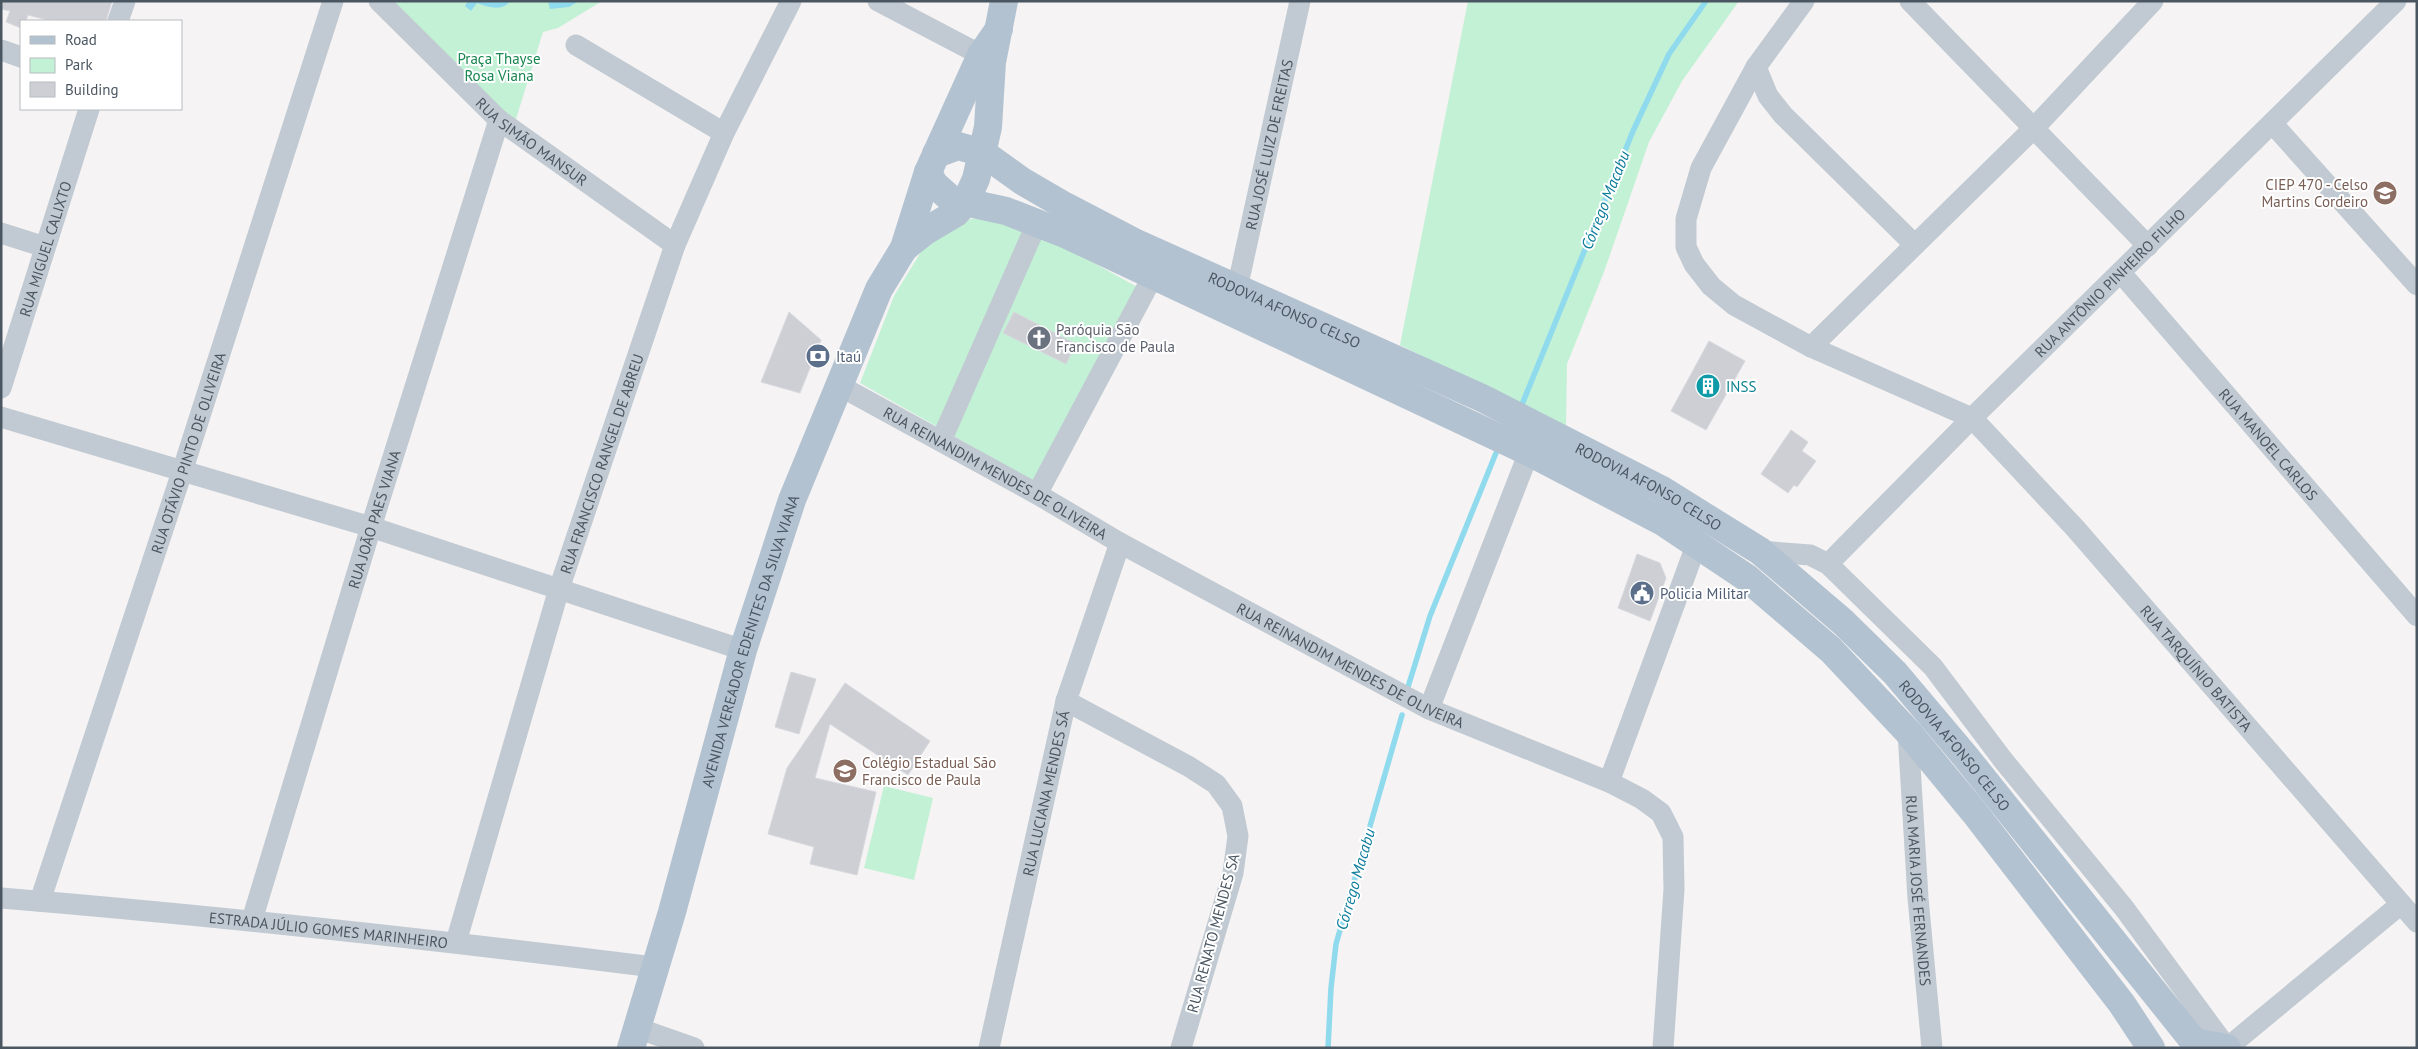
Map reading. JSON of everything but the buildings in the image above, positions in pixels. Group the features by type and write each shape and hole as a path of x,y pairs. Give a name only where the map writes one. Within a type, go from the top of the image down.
{"main road":[{"name":"AVENIDA VEREADOR EDENITES DA SILVA VIANA","path":"904,248 924,232 956,213 965,203 976,179 988,128 992,62 1004,1"},
{"name":"AVENIDA VEREADOR EDENITES DA SILVA VIANA","path":"634,1038 672,912 743,650 792,500 879,289 904,248 932,163 981,55 999,29"},
{"name":"RODOVIA AFONSO CELSO","path":"2151,1048 2104,981 1974,812 1908,732 1831,650 1747,578 1698,543 1663,522 1529,452 1154,274 1006,211 950,200 942,193 932,163 958,146 983,153 1065,206 1134,242 1482,398 1662,490 1760,551 1842,622 1895,673 1965,756 2197,1045"},
{"path":"2197,1045 2227,1048"}],"street":[{"path":"118,20 125,1"},
{"name":"RUA OTÁVIO PINTO DE OLIVEIRA","path":"40,901 182,472 333,1"},
{"name":"RUA SIMÃO MANSUR","path":"379,1 499,120 675,245"},
{"name":"RUA FRANCISCO RANGEL DE ABREU","path":"456,942 559,589 675,245 724,133 791,1"},
{"path":"878,1 981,55"},
{"name":"RUA JOSÉ LUIZ DE FREITAS","path":"1237,289 1300,1"},
{"path":"1804,1 1756,67 1701,168 1686,219 1686,247 1694,264 1711,286 1734,305 1811,347 1972,418"},
{"path":"1910,1 2148,246"},
{"path":"1811,347 2034,128 2151,2"},
{"name":"RUA ANTÔNIO PINHEIRO FILHO","path":"1828,564 1972,418 2121,273 2393,2"},
{"path":"576,45 724,133"},
{"path":"1,50 20,57"},
{"path":"1756,67 1768,96 1783,115 1915,245"},
{"name":"RUA MIGUEL CALIXTO","path":"1,388 88,110"},
{"name":"RUA JOÃO PAES VIANA","path":"252,920 370,527 499,120"},
{"path":"2272,123 2417,285"},
{"path":"941,441 1036,223"},
{"path":"1,233 45,247"},
{"name":"RUA MANOEL CARLOS","path":"2121,273 2417,616"},
{"path":"1037,494 1154,274"},
{"name":"RUA REINANDIM MENDES DE OLIVEIRA","path":"840,386 1037,494 1120,544 1429,709 1609,782 1642,799 1660,813 1673,837 1674,889 1663,1048"},
{"path":"1,417 370,527 743,650"},
{"name":"RUA TARQUÍNIO BATISTA","path":"1972,418 2075,528 2417,922"},
{"path":"1429,709 1529,452"},
{"path":"1609,782 1698,543"},
{"name":"RUA LUCIANA MENDES SÁ","path":"989,1048 1066,701 1120,544"},
{"path":"1760,551 1810,555 1828,564 1933,667 1985,736 2124,908 2227,1048 2401,904"},
{"name":"RUA RENATO MENDES SA","path":"1066,701 1188,766 1216,784 1232,806 1238,836 1233,873 1181,1048"},
{"name":"RUA MARIA JOSÉ FERNANDES","path":"1908,732 1918,898 1932,1048"},
{"path":"1965,756 1985,736"},
{"name":"ESTRADA JÚLIO GOMES MARINHEIRO","path":"1,898 252,920 456,942 654,967"},
{"path":"634,1038 694,1048"}],"green space":[{"name":"Praça Thayse Rosa Viana","path":"392,1 602,1 558,28 543,32 516,119 505,116"},
{"path":"1468,1 1739,1 1682,81 1649,142 1604,272 1567,364 1566,429 1400,345"},
{"path":"988,216 1022,223 1139,288 1035,482 860,383 894,296 922,250 965,220"},
{"path":"884,786 933,798 914,880 864,868"}],"water":[{"path":"468,1 510,1 499,8 477,3 471,11 465,6"},
{"path":"548,1 579,1 569,7 550,9"}],"waterway":[{"name":"Córrego Macabu","path":"1521,407 1633,131 1669,54 1706,1"},
{"name":"Córrego Macabu","path":"1407,690 1430,616 1496,453"},
{"name":"Córrego Macabu","path":"1328,1048 1331,988 1336,944 1402,715"}],"place":[{"name":"CIEP 470 - Celso Martins Cordeiro","path":"2385,193"},
{"name":"Paróquia São Francisco de Paula","path":"1039,338"},
{"name":"Itaú","path":"818,356"},
{"name":"INSS","path":"1708,386"},
{"name":"Policia Militar","path":"1642,593"},
{"name":"Colégio Estadual São Francisco de Paula","path":"845,771"}]}
